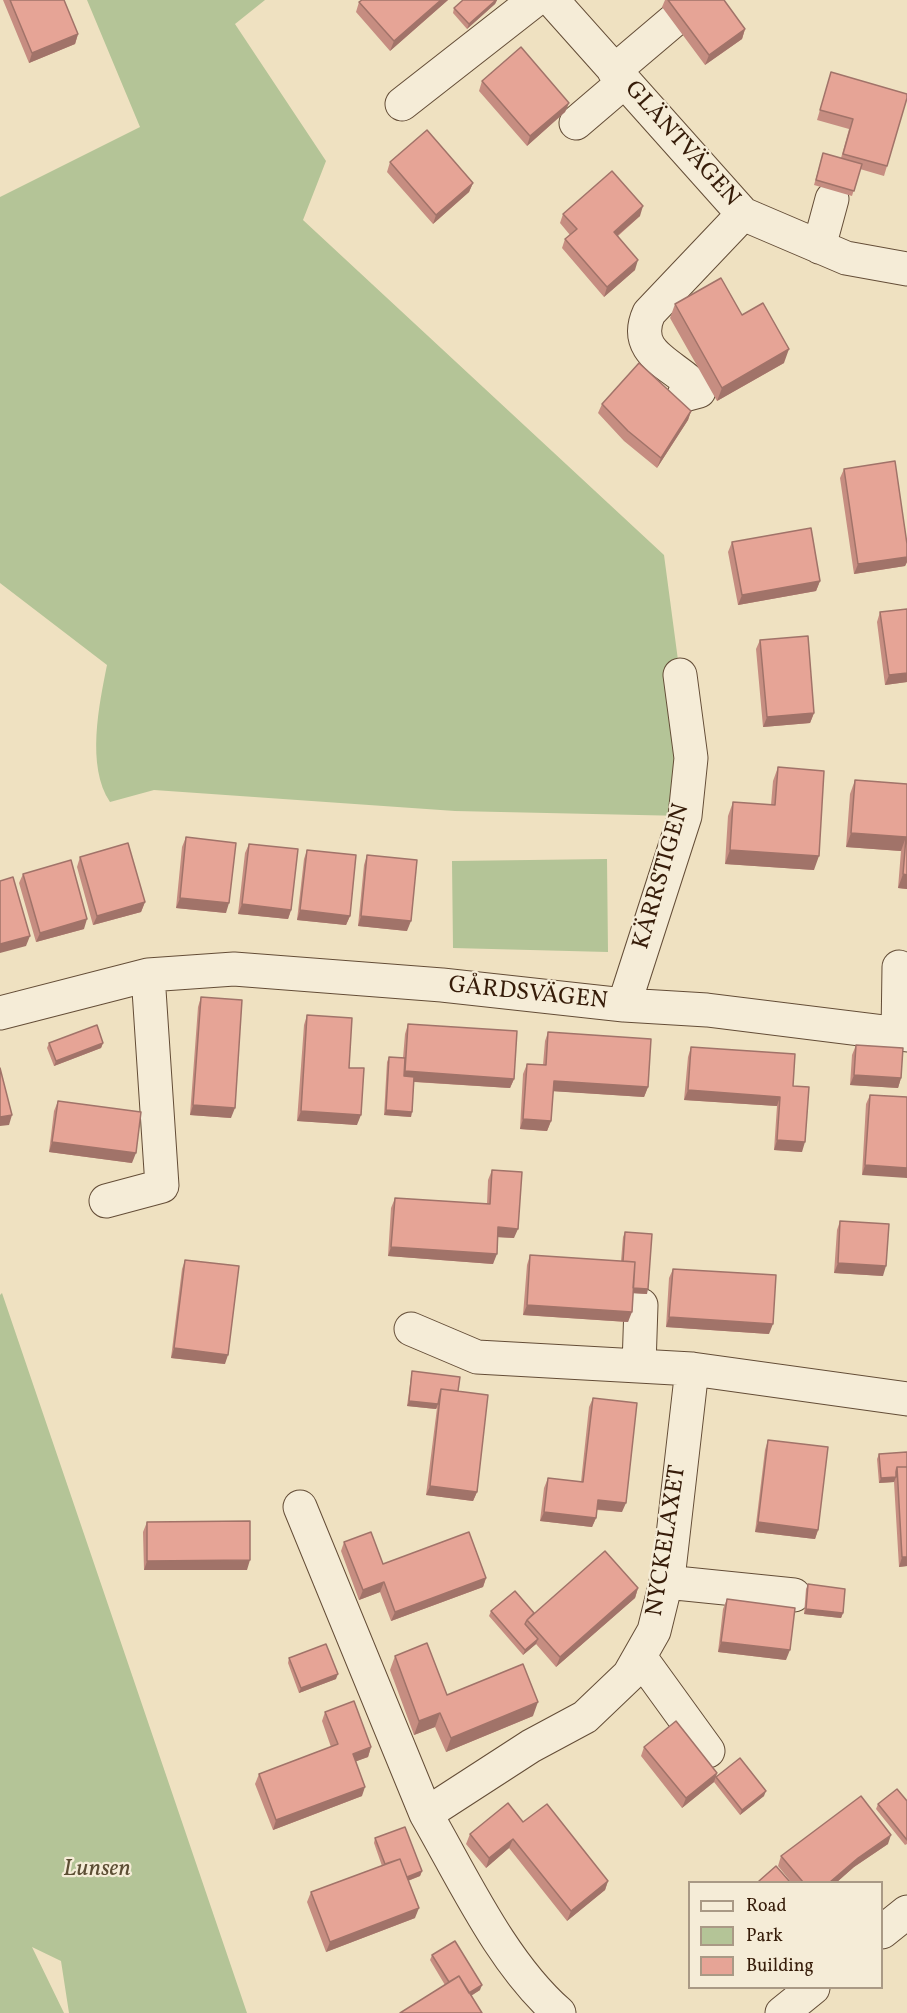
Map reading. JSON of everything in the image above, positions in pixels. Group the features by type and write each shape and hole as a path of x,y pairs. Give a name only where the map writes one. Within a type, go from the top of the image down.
{"street":[{"path":"402,104 535,0"},
{"name":"GLÄNTVÄGEN","path":"552,0 742,214 846,258 907,269"},
{"path":"576,123 673,21"},
{"path":"819,247 832,199"},
{"path":"684,395 699,390 635,351 649,313 690,282 742,214"},
{"name":"KÄRRSTIGEN","path":"624,1005 685,816 691,758 680,675"},
{"path":"899,967 903,1034"},
{"name":"GÅRDSVÄGEN","path":"0,1013 148,975 234,969 442,985 624,1005 707,1010 903,1034"},
{"path":"106,1201 162,1186 148,975"},
{"path":"639,1366 640,1305"},
{"path":"411,1329 477,1357 692,1369 907,1399"},
{"name":"NYCKELAXET","path":"426,1814 531,1746 585,1717 629,1675 640,1657 654,1631 666,1582 692,1369"},
{"path":"300,1507 426,1814 500,1941 546,2001 560,2013"},
{"path":"666,1582 794,1595"},
{"path":"640,1657 708,1750"},
{"path":"883,1931 907,1912"},
{"path":"782,2013 812,1989"}],"green space":[{"path":"87,0 265,0 235,24 326,161 303,220 664,555 691,758 685,816 455,811 154,790 110,802 98,771 96,753 98,716 107,665 0,583 0,197 140,127"},
{"path":"607,859 608,952 453,948 452,861"},
{"name":"Lunsen","path":"2,1293 247,2013 69,2013 61,1961 32,1947 64,2013 0,2013 0,1295"}],"building":[{"path":"10,0 64,0 78,34 32,53"},
{"path":"362,0 441,0 394,41 359,2"},
{"path":"463,0 496,0 469,24 454,8"},
{"path":"668,0 724,0 745,29 709,55"},
{"path":"521,47 569,103 530,136 482,81"},
{"path":"831,72 907,94 887,166 843,154 853,119 820,110"},
{"path":"427,130 473,183 436,215 390,162"},
{"path":"823,153 862,164 854,191 816,180"},
{"path":"612,171 643,206 614,232 638,260 607,287 565,239 577,229 563,214"},
{"path":"721,278 742,315 763,303 789,349 722,388 675,304"},
{"path":"639,363 691,411 661,458 628,431 602,404"},
{"path":"895,461 907,557 858,564 844,469"},
{"path":"811,528 820,581 742,595 732,542"},
{"path":"907,609 907,673 889,675 880,612"},
{"path":"808,636 814,713 767,717 760,640"},
{"path":"778,767 824,771 819,856 730,850 733,802 775,805"},
{"path":"855,780 907,784 907,875 903,874 906,837 851,833"},
{"path":"186,837 236,843 229,903 180,898"},
{"path":"128,843 145,902 97,916 80,857"},
{"path":"249,844 298,849 291,910 242,904"},
{"path":"307,850 356,855 350,916 300,910"},
{"path":"367,855 417,860 411,921 361,916"},
{"path":"71,860 87,919 40,933 23,874"},
{"path":"13,877 30,936 0,944 0,881"},
{"path":"201,997 242,1000 235,1108 193,1105"},
{"path":"307,1015 352,1018 349,1068 364,1068 361,1115 301,1111"},
{"path":"408,1024 517,1031 514,1079 405,1071"},
{"path":"97,1025 103,1043 56,1061 49,1043"},
{"path":"548,1032 651,1039 648,1087 554,1081 551,1121 523,1119 527,1064 546,1065"},
{"path":"856,1045 903,1048 901,1078 854,1075"},
{"path":"691,1047 795,1054 793,1086 809,1087 805,1142 777,1140 780,1097 688,1090"},
{"path":"389,1057 405,1058 404,1076 414,1077 412,1112 386,1110"},
{"path":"0,1068 12,1115 0,1117"},
{"path":"870,1095 907,1097 907,1168 865,1165"},
{"path":"58,1101 141,1112 136,1153 52,1142"},
{"path":"492,1170 522,1172 518,1229 498,1227 497,1254 391,1247 395,1198 490,1204"},
{"path":"840,1221 889,1224 886,1266 838,1263"},
{"path":"625,1232 652,1234 648,1289 633,1288 635,1262 623,1261"},
{"path":"530,1255 635,1262 632,1312 527,1305"},
{"path":"185,1260 239,1266 228,1355 174,1348"},
{"path":"673,1269 776,1275 773,1324 669,1317"},
{"path":"412,1371 460,1377 458,1391 441,1389 438,1404 409,1401"},
{"path":"441,1389 488,1395 477,1492 430,1486"},
{"path":"593,1398 637,1403 626,1503 598,1500 596,1518 544,1512 548,1478 583,1482"},
{"path":"768,1440 828,1447 818,1530 758,1522"},
{"path":"907,1452 907,1467 897,1467 896,1477 881,1478 879,1454"},
{"path":"897,1467 907,1467 907,1557 902,1557"},
{"path":"250,1521 250,1560 147,1561 147,1522"},
{"path":"371,1532 383,1564 469,1532 486,1578 395,1612 384,1582 363,1590 344,1542"},
{"path":"605,1551 638,1588 560,1657 527,1620"},
{"path":"808,1584 845,1589 843,1613 806,1609"},
{"path":"515,1591 534,1613 525,1624 538,1639 525,1650 491,1611"},
{"path":"727,1599 795,1608 790,1650 721,1642"},
{"path":"427,1643 447,1695 523,1664 538,1702 451,1738 440,1713 419,1721 395,1656"},
{"path":"326,1644 338,1674 301,1688 289,1658"},
{"path":"354,1701 371,1747 353,1754 365,1787 276,1820 259,1774 338,1744 325,1712"},
{"path":"676,1721 717,1773 686,1798 644,1747"},
{"path":"740,1758 766,1791 742,1810 716,1777"},
{"path":"897,1789 907,1801 907,1840 878,1804"},
{"path":"861,1796 891,1835 858,1858 831,1881 802,1881 781,1856"},
{"path":"508,1803 523,1822 547,1804 608,1881 571,1911 513,1839 489,1858 470,1834"},
{"path":"405,1827 422,1871 407,1877 400,1859 385,1864 375,1838"},
{"path":"400,1859 419,1908 330,1942 311,1892"},
{"path":"776,1866 789,1881 759,1881"},
{"path":"455,1941 482,1985 469,1993 459,1976 449,1982 432,1955"},
{"path":"459,1976 482,2013 400,2013"}]}
